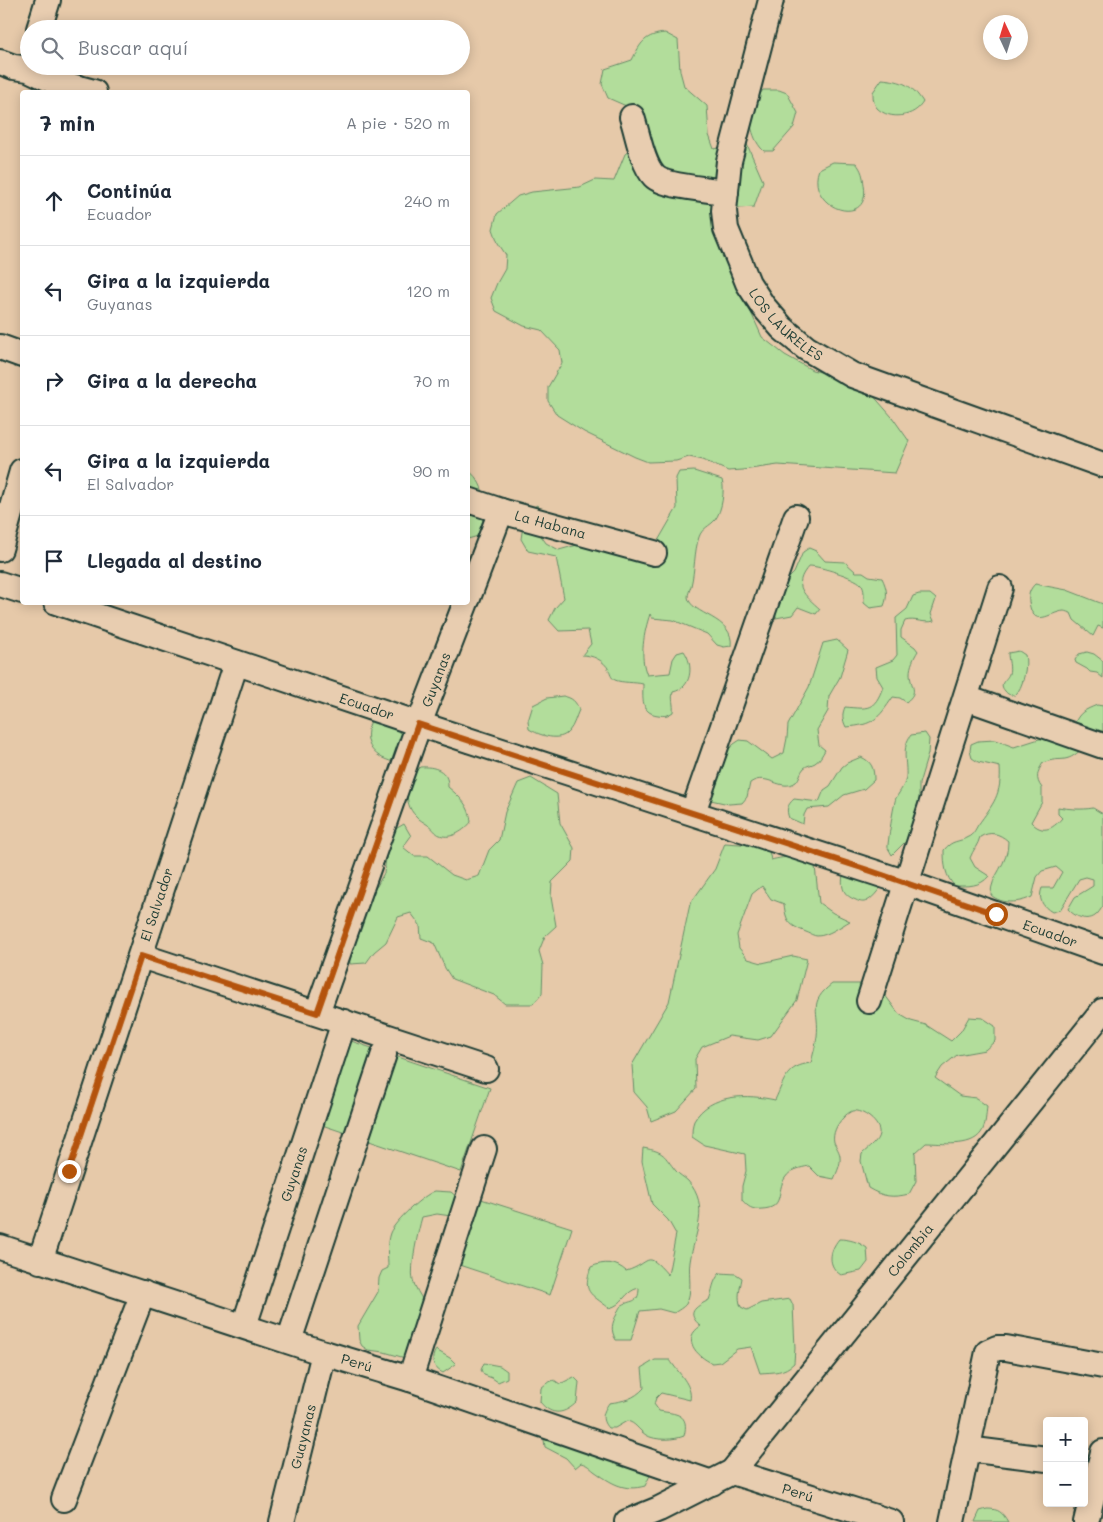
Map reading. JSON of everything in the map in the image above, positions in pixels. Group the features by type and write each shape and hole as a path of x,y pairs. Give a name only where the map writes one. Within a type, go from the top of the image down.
{"street":[{"path":"42,20 48,0"},
{"name":"LOS LAURELES","path":"771,0 729,161 724,211 726,229 748,283 763,306 782,328 806,348 852,375 1103,465"},
{"path":"0,62 20,67"},
{"path":"42,75 53,81 87,90"},
{"path":"632,117 646,164 655,178 674,185 726,192"},
{"path":"0,347 20,354"},
{"path":"0,550 20,478"},
{"name":"La Habana","path":"470,501 644,550"},
{"path":"470,593 501,511"},
{"path":"693,812 796,518"},
{"path":"0,584 20,590"},
{"path":"869,1001 1000,588"},
{"name":"Ecuador","path":"65,605 418,724 907,883 1103,952"},
{"name":"Guyanas","path":"317,1013 418,724 465,605"},
{"name":"El Salvador","path":"40,1260 236,663"},
{"path":"966,698 1103,746"},
{"path":"141,956 486,1068"},
{"name":"Colombia","path":"627,1522 657,1516 732,1472 1103,1011"},
{"name":"Guyanas","path":"244,1326 344,1022"},
{"path":"289,1341 384,1054"},
{"path":"410,1379 484,1149"},
{"name":"Perú","path":"0,1248 410,1379 712,1483"},
{"path":"64,1499 143,1293"},
{"path":"952,1522 967,1449 997,1350 1103,1366"},
{"name":"Guayanas","path":"282,1522 324,1353"},
{"path":"967,1449 1043,1458"},
{"path":"1086,1522 1096,1460"},
{"name":"Perú","path":"732,1472 891,1522"}],"green space":[{"path":"665,33 678,40 680,71 684,86 707,106 709,135 714,149 746,142 763,181 754,207 739,208 713,224 728,250 749,308 762,337 785,355 812,370 845,378 871,393 892,417 909,441 895,473 778,465 728,471 703,460 689,457 676,461 648,462 635,457 584,432 557,415 548,401 548,387 562,363 560,350 541,330 524,326 496,311 491,298 505,269 506,255 498,243 493,229 497,214 518,196 532,192 580,187 595,180 614,181 625,154 638,144 633,109 608,98 602,84 605,69 632,60 644,40"},
{"path":"882,79 906,85 923,102 908,114 895,116 882,112 876,106 873,92"},
{"path":"763,90 779,90 787,93 798,113 794,127 773,151 764,151 760,147 752,129 751,109 753,103"},
{"path":"833,162 856,163 860,168 864,182 864,199 858,207 849,210 839,209 829,204 821,195 817,183 819,169"},
{"path":"694,471 722,480 723,495 717,516 702,531 699,537 688,597 696,608 720,622 730,636 731,646 717,645 707,634 673,620 652,618 650,614 644,636 643,653 647,675 670,673 673,659 677,653 684,651 690,669 684,686 673,692 673,712 666,715 658,715 652,714 645,708 643,684 615,680 607,666 601,661 594,657 582,655 591,644 588,630 559,631 549,620 555,608 564,598 556,557 528,551 521,539 525,512 537,505 544,517 537,530 546,543 559,550 588,542 655,546 677,508 676,478 679,472"},
{"path":"470,472 480,484 484,500 483,518 478,536 470,538"},
{"path":"809,548 816,551 825,561 845,562 856,572 863,572 869,576 882,578 886,592 884,606 870,608 864,603 863,588 861,584 852,578 809,566 801,579 802,590 820,609 816,614 798,607 792,615 776,618 775,603 784,583 794,573 803,552"},
{"path":"1035,584 1067,590 1103,604 1103,628 1098,626 1093,636 1074,620 1071,613 1065,611 1043,617 1034,615 1031,610 1029,597"},
{"path":"930,594 936,599 931,614 934,621 905,621 901,630 901,637 918,651 910,670 913,695 906,702 900,698 893,697 874,720 863,725 846,727 843,717 845,707 869,707 880,695 883,687 877,677 876,667 893,660 897,655 896,618 907,609 913,596"},
{"path":"837,640 848,650 840,677 829,696 828,711 817,730 819,745 825,750 820,759 804,768 796,782 790,785 762,779 750,783 747,797 742,803 729,804 706,799 711,765 740,740 748,741 772,759 784,753 788,725 809,687 823,643"},
{"path":"1019,651 1025,655 1026,659 1024,676 1018,692 1015,695 1010,695 1002,686 1010,671 1008,653"},
{"path":"1087,652 1094,654 1103,661 1103,678 1076,663 1075,660 1079,654"},
{"path":"563,696 573,700 579,710 574,724 565,735 549,737 529,729 528,721 533,705 547,698"},
{"path":"1097,705 1103,706 1103,731 1096,733 1074,725 1083,712"},
{"path":"372,719 419,721 394,762 379,756 370,746 368,734"},
{"path":"925,733 929,739 928,754 919,784 919,816 910,837 892,855 888,848 892,815 896,798 906,777 906,745 911,735"},
{"path":"1046,738 1083,748 1067,759 1043,763 1039,769 1038,776 1038,782 1042,788 1042,802 1031,822 1039,828 1051,828 1062,818 1058,814 1058,807 1093,808 1103,814 1103,906 1092,918 1080,917 1068,909 1075,897 1093,886 1093,879 1086,877 1079,879 1060,910 1052,912 1043,905 1040,896 1042,888 1053,888 1062,872 1056,867 1042,871 1037,877 1032,897 1022,901 1005,902 991,895 993,882 1008,849 1008,841 998,835 987,834 980,837 970,858 975,867 989,876 985,880 974,885 955,886 949,879 946,870 944,850 950,844 973,834 992,805 1000,785 1000,767 978,762 972,758 971,744 978,741 995,740 1014,747"},
{"path":"861,757 870,763 874,776 874,780 864,789 844,795 829,807 807,809 803,824 789,818 788,808 794,799 819,802 824,790 830,786 842,767"},
{"path":"420,767 440,770 448,781 448,787 460,798 469,811 471,822 461,831 449,836 439,834 419,819 412,811 407,798 409,784"},
{"path":"531,778 557,794 560,823 574,848 573,861 552,882 551,897 556,926 545,936 539,951 543,965 542,994 533,1004 505,1004 494,995 452,979 434,943 421,938 420,925 411,913 398,917 386,942 374,952 366,963 350,964 349,950 368,896 377,886 384,873 392,831 404,824 411,836 403,847 414,856 428,856 452,875 466,880 479,876 489,850 499,840 505,812 518,783"},
{"path":"725,843 768,846 771,860 794,857 810,862 815,866 819,903 833,913 850,921 826,934 814,936 792,925 787,919 784,904 771,899 762,886 752,894 737,935 739,948 748,959 762,963 793,956 807,959 797,1000 771,1036 758,1040 729,1036 702,1047 695,1059 696,1089 676,1111 651,1121 647,1107 634,1092 632,1065 669,1002 690,904 715,869"},
{"path":"843,874 887,879 873,897 861,902 848,896 844,890 842,883"},
{"path":"832,984 865,984 882,991 899,1014 911,1021 926,1025 951,1041 961,1031 969,1017 983,1018 995,1026 995,1041 985,1050 957,1055 942,1067 935,1078 960,1096 976,1098 987,1106 984,1127 976,1138 963,1143 926,1143 915,1153 916,1181 909,1194 888,1196 868,1188 861,1161 862,1154 878,1137 879,1130 877,1125 865,1114 852,1111 841,1120 834,1132 834,1142 840,1160 834,1179 819,1176 809,1166 796,1169 782,1183 779,1198 774,1206 762,1209 753,1208 742,1200 742,1186 746,1171 745,1154 704,1145 692,1137 694,1121 701,1112 720,1100 753,1097 775,1100 791,1070 811,1063 817,1036 817,1002 824,991"},
{"path":"348,1040 490,1088 461,1172 319,1124"},
{"path":"643,1148 663,1155 677,1172 688,1181 699,1201 699,1221 690,1262 690,1289 686,1304 682,1308 674,1313 659,1309 640,1311 631,1340 616,1340 612,1327 614,1320 621,1306 636,1299 639,1288 630,1292 618,1304 609,1308 590,1292 587,1282 591,1267 610,1263 626,1271 651,1260 668,1275 676,1234 668,1220 652,1204 642,1161"},
{"path":"435,1191 451,1192 457,1197 451,1216 437,1214 422,1217 412,1274 415,1286 424,1302 405,1358 368,1350 362,1346 359,1340 358,1326 378,1292 379,1278 382,1271 388,1268 390,1233 397,1222 410,1209"},
{"path":"478,1198 572,1228 550,1295 456,1264"},
{"path":"839,1239 854,1241 867,1248 868,1262 861,1271 841,1275 833,1267 831,1258 833,1248"},
{"path":"720,1273 736,1274 742,1278 739,1300 741,1307 747,1310 761,1303 790,1299 793,1305 794,1363 786,1369 760,1373 751,1347 737,1349 720,1362 712,1363 696,1351 691,1341 692,1336 701,1326 693,1314 696,1308 709,1300 714,1283"},
{"path":"436,1350 456,1364 443,1373 440,1371 435,1366 433,1360"},
{"path":"655,1360 670,1360 689,1389 690,1400 661,1393 656,1398 654,1404 659,1411 676,1414 683,1419 685,1423 684,1436 670,1439 650,1437 633,1423 627,1421 615,1428 608,1428 604,1422 603,1415 609,1403 628,1399 640,1392 644,1388 642,1368"},
{"path":"484,1363 500,1366 507,1371 507,1378 498,1382 484,1375 481,1370"},
{"path":"574,1377 579,1382 577,1402 568,1409 554,1412 540,1402 541,1388 547,1383 554,1380 560,1384"},
{"path":"550,1434 652,1471 645,1486 631,1488 618,1485 581,1463 575,1468 566,1458 545,1447 544,1440"},
{"path":"987,1509 1000,1512 1008,1522 975,1522 980,1511"}],"route":[{"path":"69,1171 141,956 317,1013 418,724 693,812 996,914"}]}
